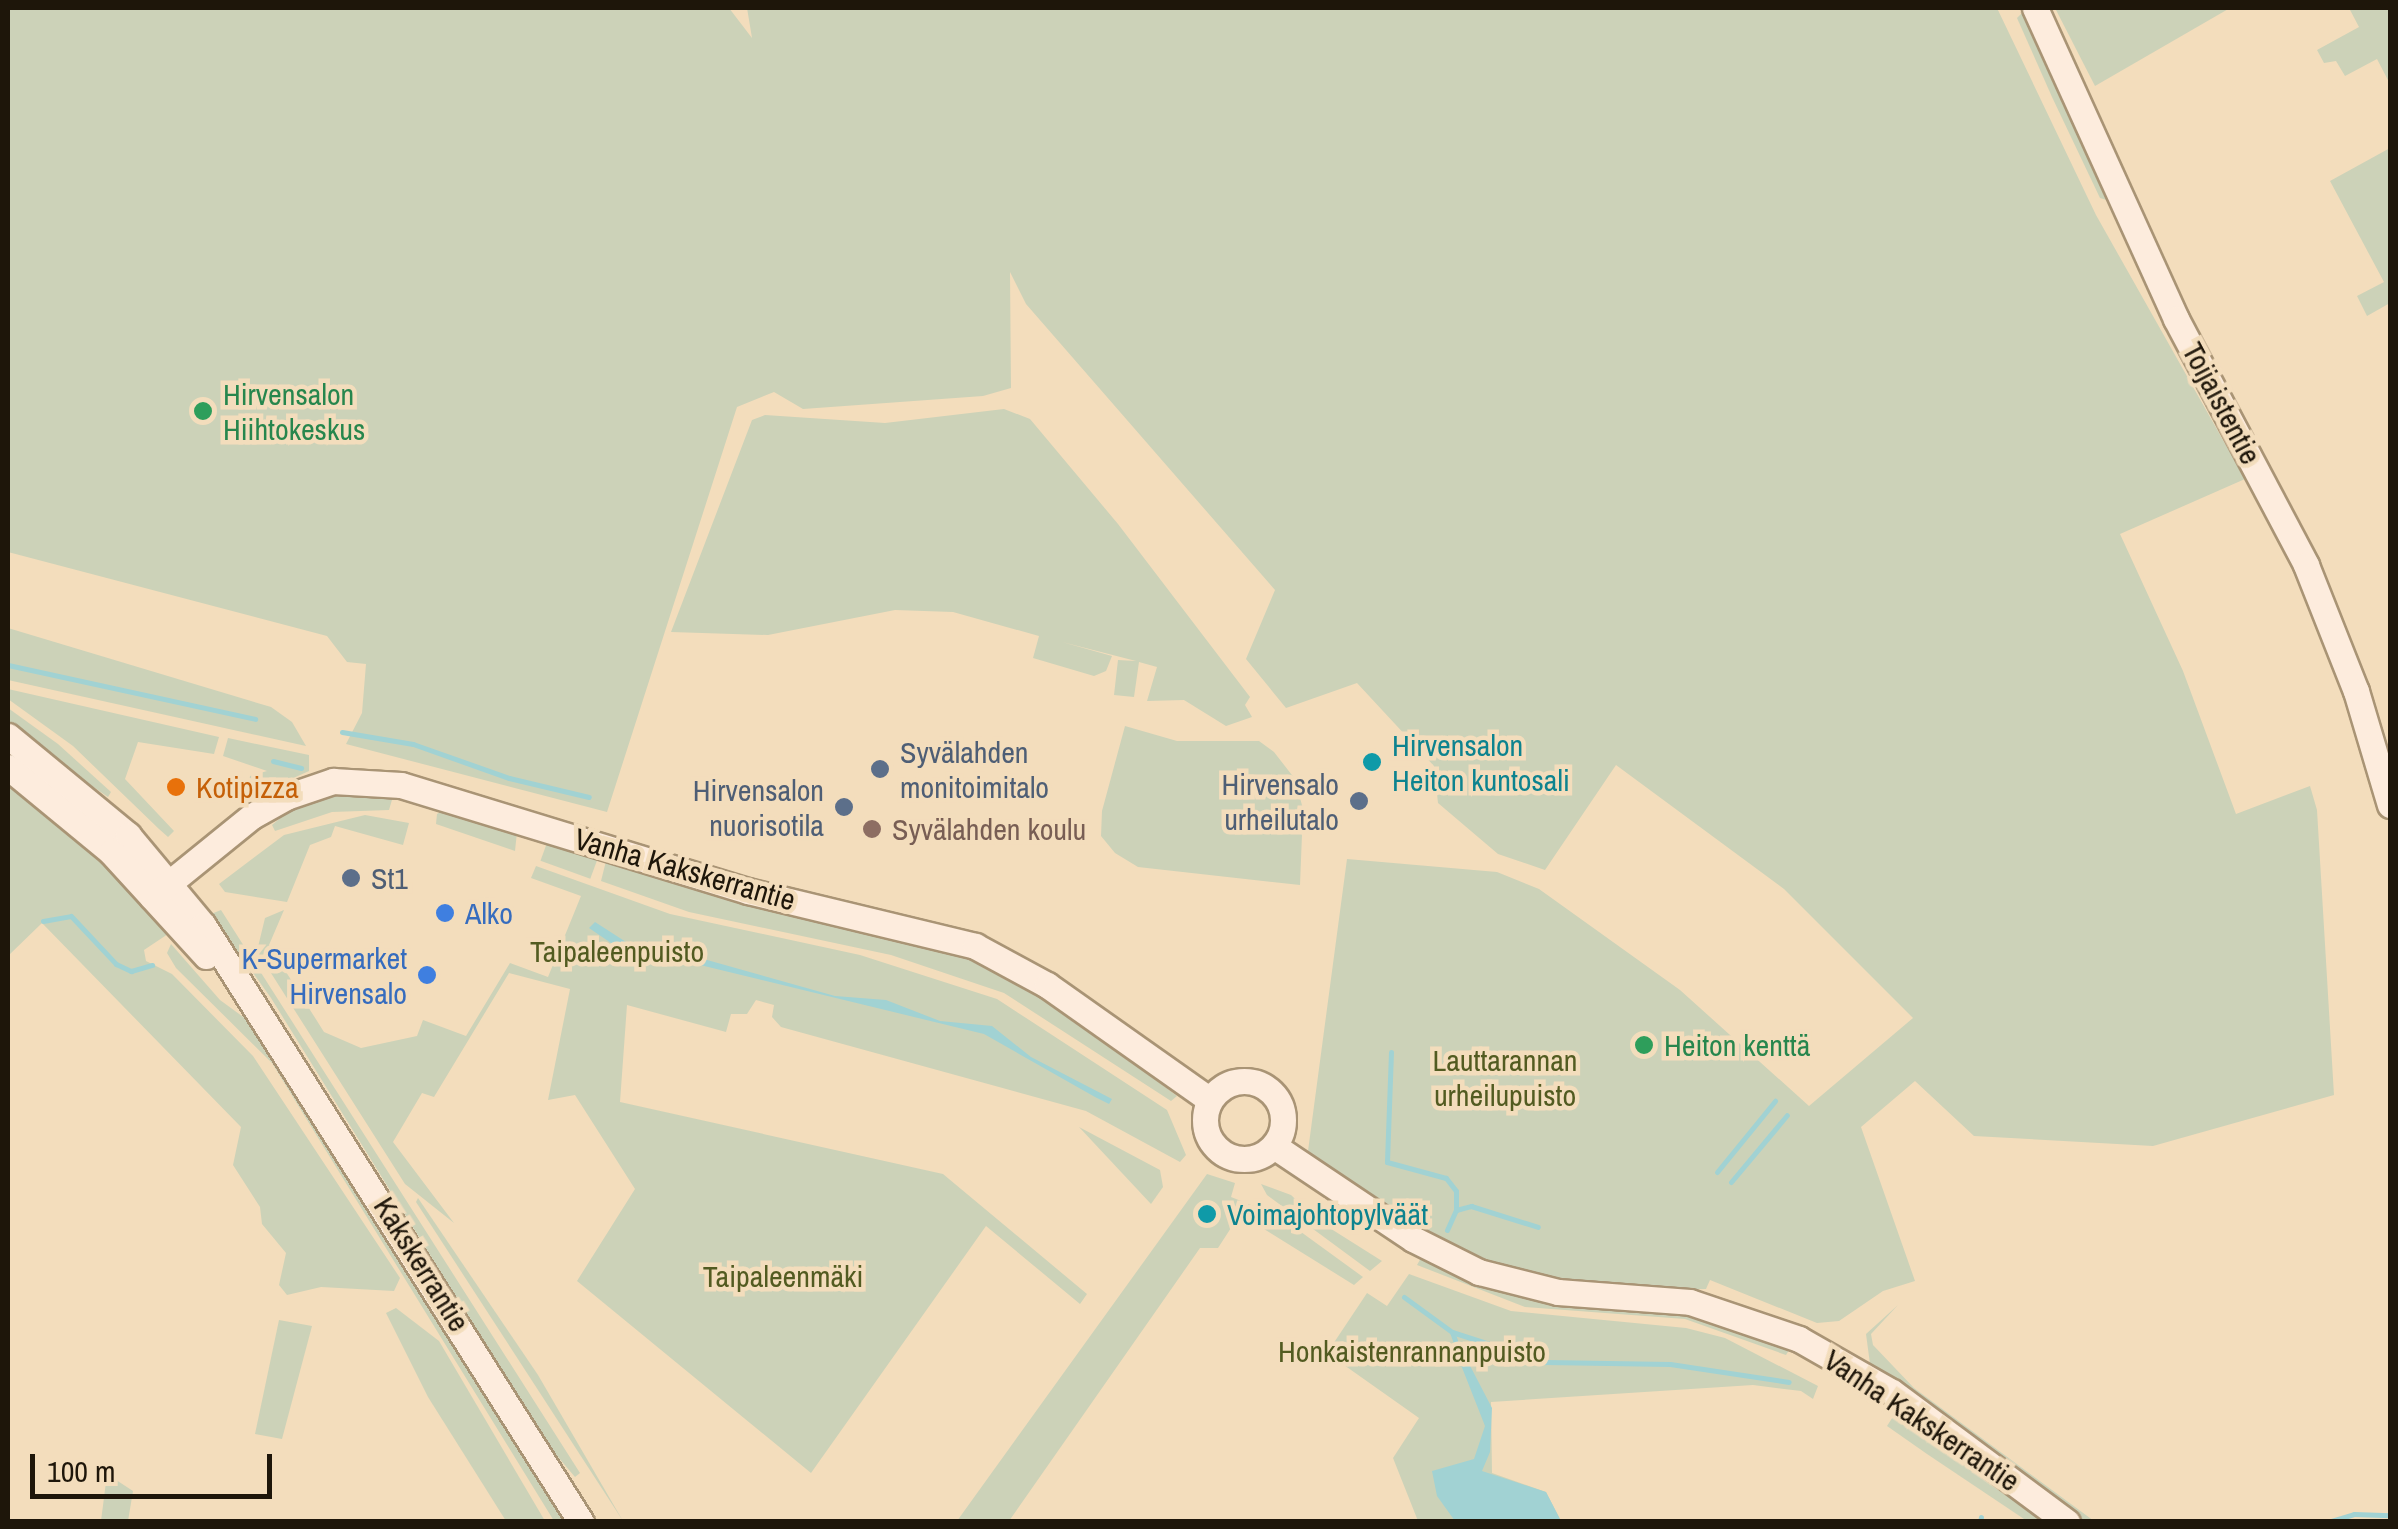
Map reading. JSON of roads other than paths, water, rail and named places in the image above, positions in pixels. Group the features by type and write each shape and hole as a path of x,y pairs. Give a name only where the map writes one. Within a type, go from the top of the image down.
{"street":[{"name":"Toijaistentie","path":"2035,8 2176,319 2306,565 2356,691 2390,805"},
{"name":"Kakskerrantie","path":"8,736 96,805 259,1010 581,1522"},
{"name":"Kakskerrantie","path":"8,766 161,889"},
{"name":"Vanha Kakskerrantie","path":"161,889 286,797 333,781 401,785 748,891 975,946 1047,985 1210,1100"},
{"path":"1243,1081 1271,1091 1284,1117 1274,1146 1248,1160 1221,1152 1206,1128 1210,1100 1224,1086 1243,1081"},
{"name":"Vanha Kakskerrantie","path":"1274,1146 1412,1239 1479,1272 1558,1292 1690,1302 1800,1340 1892,1392 2067,1522"}],"water":[{"path":"595,922 640,951 700,958 835,996 886,1000 940,1021 992,1026 1031,1057 1112,1099 1109,1104 1095,1097 984,1034 696,964 636,960 589,928"},
{"path":"1466,1358 1492,1408 1490,1452 1482,1471 1546,1492 1561,1521 1455,1521 1437,1496 1432,1471 1474,1459 1485,1426 1461,1365"}],"waterway":[{"path":"8,665 255,719"},
{"path":"342,732 413,744 509,778 589,797"},
{"path":"273,761 301,768"},
{"path":"43,921 71,916 116,964 131,971 152,965"},
{"path":"1391,1052 1387,1162 1446,1178 1456,1191 1456,1210"},
{"path":"1717,1172 1775,1101"},
{"path":"1731,1182 1787,1115"},
{"path":"1447,1230 1456,1210 1471,1206 1538,1227"},
{"path":"1404,1297 1452,1332 1462,1359"},
{"path":"1452,1332 1545,1362 1670,1364 1789,1382"},
{"path":"2328,1522 2354,1514 2390,1515"},
{"path":"1980,1522 1981,1517"}],"place":[{"name":"Hirvensalon Hiihtokeskus","path":"203,411"},
{"name":"Hirvensalon Heiton kuntosali","path":"1372,762"},
{"name":"Syvälahden monitoimitalo","path":"880,769"},
{"name":"Kotipizza","path":"176,787"},
{"name":"Hirvensalo urheilutalo","path":"1359,801"},
{"name":"Hirvensalon nuorisotila","path":"844,807"},
{"name":"Syvälahden koulu","path":"872,829"},
{"name":"St1","path":"351,878"},
{"name":"Alko","path":"445,913"},
{"name":"K-Supermarket Hirvensalo","path":"427,975"},
{"name":"Heiton kenttä","path":"1644,1045"},
{"name":"Voimajohtopylväät","path":"1207,1214"}],"park label":[{"name":"Taipaleenpuisto","path":"617,951"},
{"name":"Lauttarannan urheilupuisto","path":"1505,1077"},
{"name":"Taipaleenmäki","path":"783,1276"},
{"name":"Honkaistenrannanpuisto","path":"1412,1351"}]}
